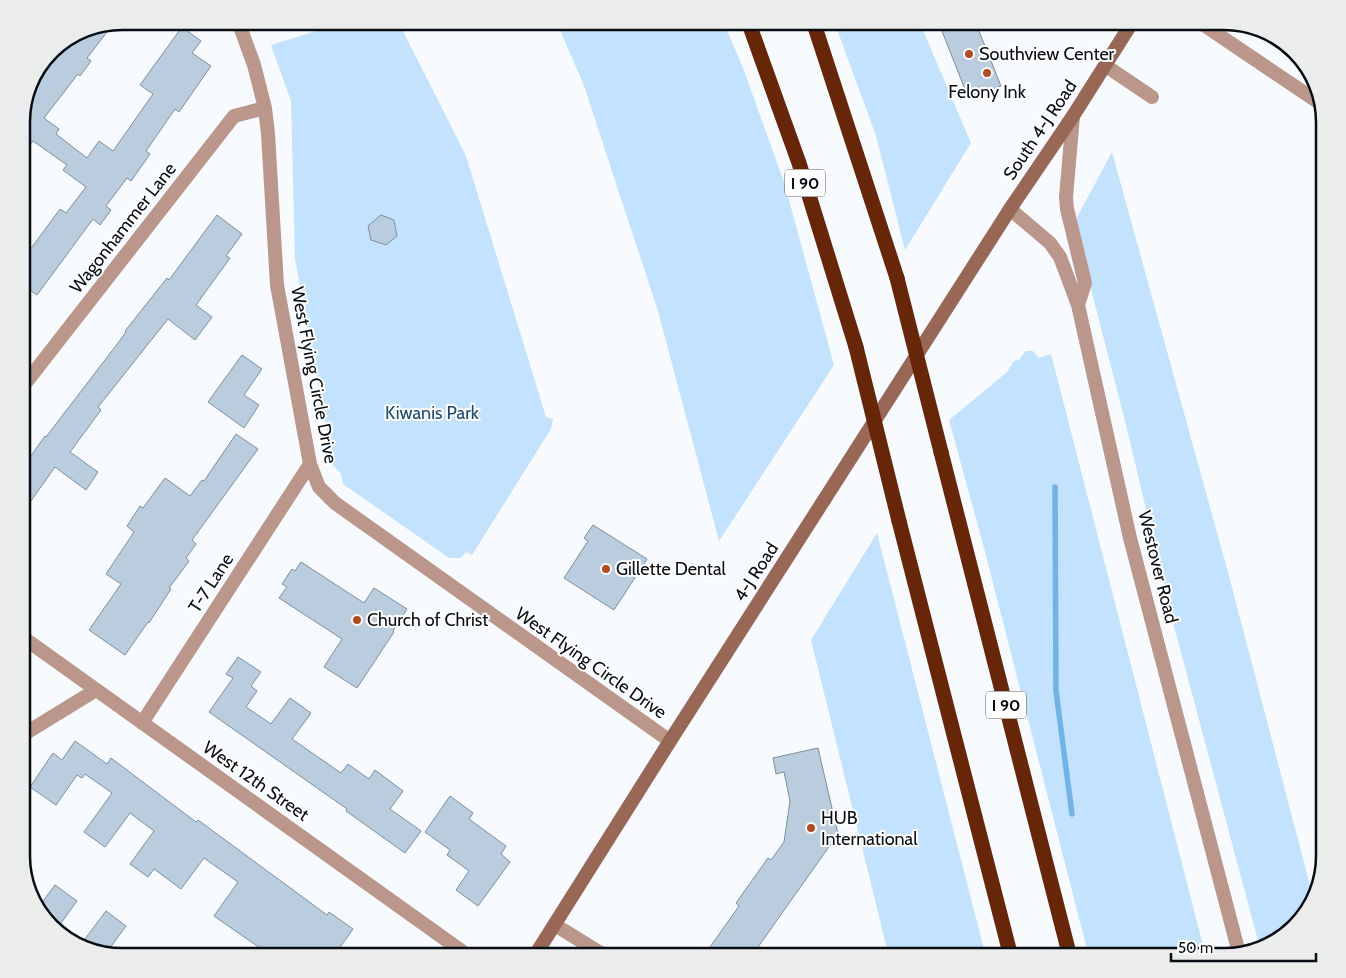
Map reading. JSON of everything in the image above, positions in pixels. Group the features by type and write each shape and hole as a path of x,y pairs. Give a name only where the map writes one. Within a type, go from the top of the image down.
{"highway":[{"name":"I 90","path":"751,30 799,163 856,347 1009,948"},
{"name":"I 90","path":"816,30 896,278 1068,948"}],"main road":[{"name":"South 4-J Road","path":"1010,209 1106,66 1128,30"},
{"name":"4-J Road","path":"540,948 1010,209"}],"street":[{"name":"West Flying Circle Drive","path":"241,30 254,65 265,108 269,143 277,285 310,464 319,487 334,503 670,741"},
{"path":"1211,30 1313,99"},
{"path":"1106,66 1152,97"},
{"name":"Wagonhammer Lane","path":"30,379 234,116 265,108"},
{"path":"1073,116 1066,197 1067,209 1085,283 1078,305"},
{"name":"Westover Road","path":"1010,209 1050,243 1060,257 1078,305 1130,538 1237,947"},
{"name":"T-7 Lane","path":"142,723 310,464"},
{"name":"West 12th Street","path":"30,642 457,948"},
{"path":"30,731 96,690"},
{"path":"555,925 592,948"}],"green space":[{"name":"Kiwanis Park","path":"319,30 403,30 466,156 546,417 553,419 551,429 472,555 466,552 461,558 449,558 343,484 341,473 333,466 295,259 291,101 271,45"},
{"path":"560,30 727,30 743,68 784,182 834,365 719,541 658,311 583,83"},
{"path":"837,30 923,30 971,143 905,250 876,136"},
{"path":"1112,152 1229,576 1311,887 1304,902 1289,921 1275,933 1258,941 1174,626 1125,421 1074,223"},
{"path":"1026,351 1033,351 1039,358 1051,354 1204,948 1087,948 984,548 949,420 1007,372 1014,361 1019,360"},
{"path":"877,533 984,948 887,948 811,640"}],"building":[{"path":"180,30 186,30 201,41 192,53 211,66 179,112 175,109 146,151 150,154 131,181 127,178 106,206 111,210 100,225 93,219 37,295 30,290 30,250 60,209 66,213 86,187 63,170 67,165 33,141 30,145 30,116 33,98 39,81 61,53 81,39 108,31 87,58 91,61 80,76 78,74 44,118 59,129 56,134 87,158 99,141 113,151 153,94 140,85"},
{"name":"Southview Center","path":"942,30 979,30 1001,86 968,97"},
{"path":"217,215 242,234 226,256 230,258 196,305 212,317 195,340 168,319 98,407 101,410 70,452 98,472 86,490 55,467 30,502 30,457 118,343 125,331 167,278 169,280"},
{"path":"381,215 394,220 397,236 386,245 371,240 368,226"},
{"path":"242,355 262,369 244,395 259,405 244,428 208,402"},
{"path":"236,434 258,449 192,540 196,544 186,558 189,561 169,588 171,589 149,623 125,655 89,630 121,584 106,574 134,532 127,526 140,506 143,508 165,478 190,496 202,480 204,481"},
{"name":"Gillette Dental","path":"593,525 647,559 614,610 564,578 588,541 584,538"},
{"name":"Church of Christ","path":"301,562 364,603 374,588 407,609 357,688 324,667 342,639 279,598 287,587 282,584 292,569 295,571"},
{"path":"238,657 261,672 251,686 257,691 246,707 271,724 290,698 311,713 292,739 341,773 348,764 369,779 375,770 403,791 390,809 421,831 405,853 346,811 347,809 209,712 233,678 226,674"},
{"path":"75,741 107,764 111,758 196,822 198,820 327,915 329,912 353,929 339,948 260,948 214,916 238,882 204,858 181,889 154,869 148,877 130,864 154,831 130,813 105,847 84,832 112,793 85,774 82,778 77,775 56,805 30,787 53,753 62,760"},
{"path":"818,748 838,834 757,948 709,948 739,906 736,903 768,858 771,860 784,842 790,801 784,772 776,774 773,758"},
{"path":"450,796 473,813 469,819 506,846 501,854 510,862 478,906 456,890 469,871 447,855 450,850 425,832"},
{"path":"55,885 77,901 60,924 42,902"},
{"path":"106,911 126,926 111,947 84,940"}],"waterway":[{"path":"1055,487 1056,691 1072,814"}],"place":[{"name":"Southview Center","path":"969,54"},
{"name":"Felony Ink","path":"987,73"},
{"name":"Gillette Dental","path":"606,569"},
{"name":"Church of Christ","path":"357,620"},
{"name":"HUB International","path":"811,828"}]}
